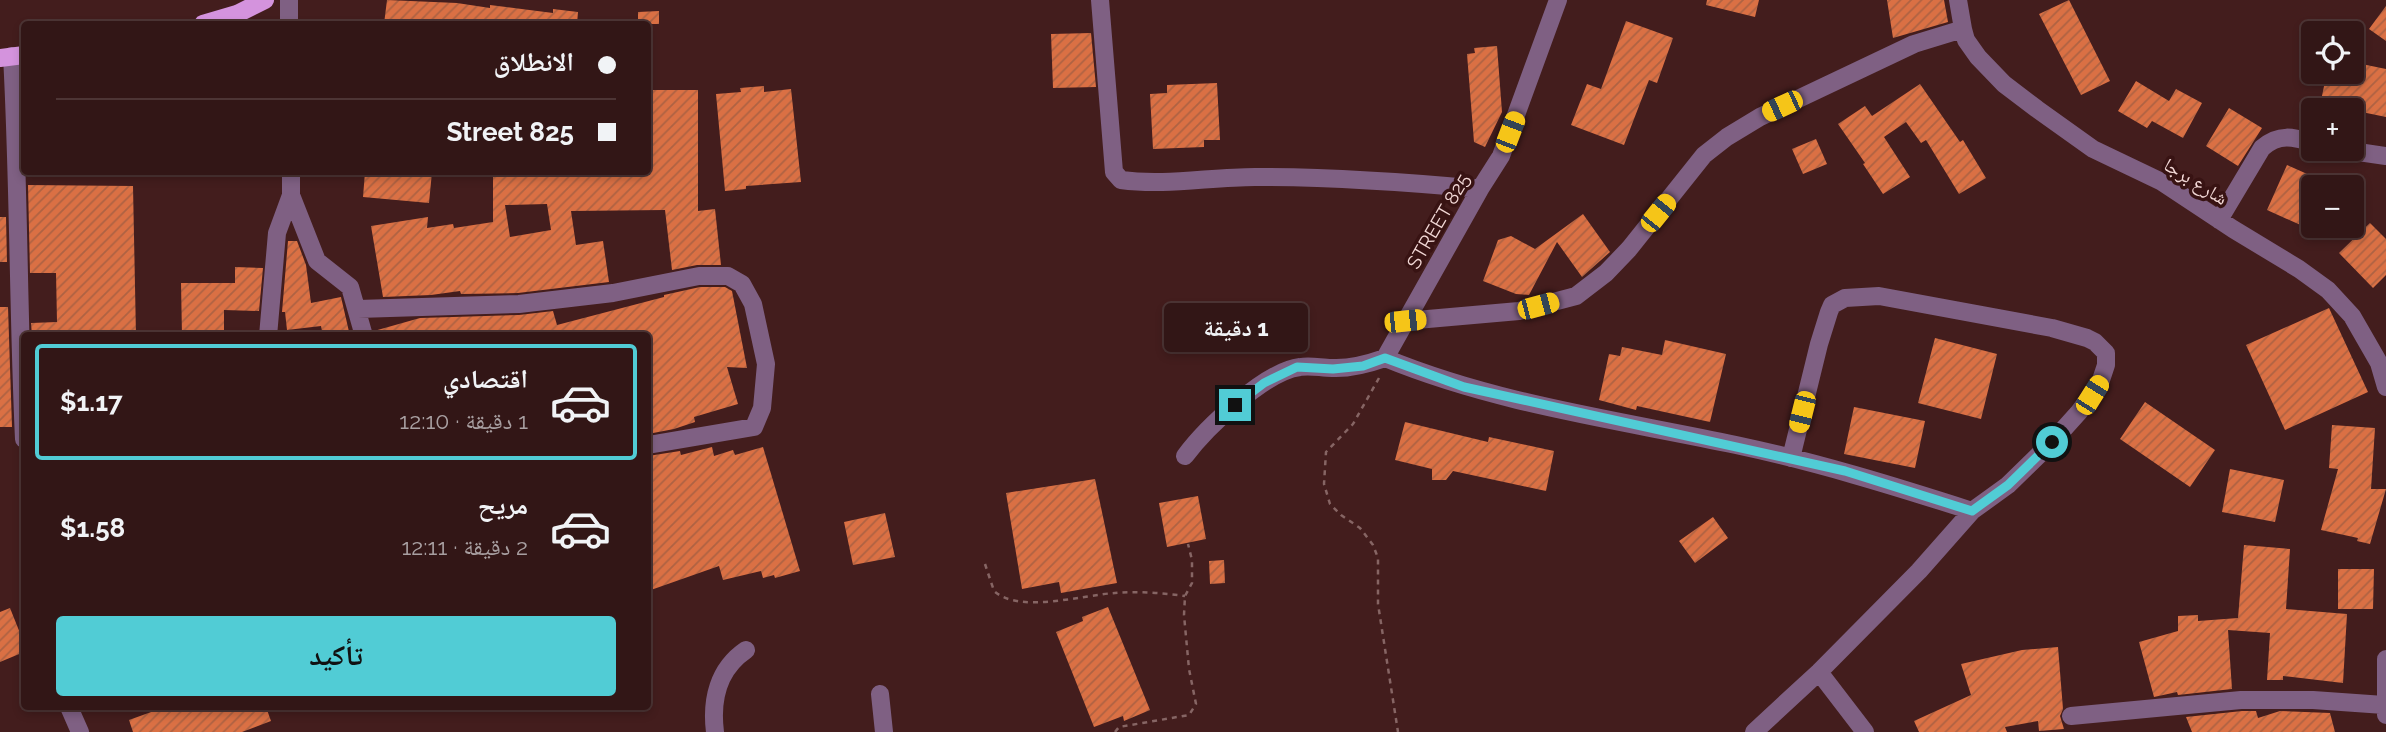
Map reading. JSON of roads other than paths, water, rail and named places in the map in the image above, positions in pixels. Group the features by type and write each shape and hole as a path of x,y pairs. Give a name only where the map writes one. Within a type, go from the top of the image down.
{"main road":[{"path":"213,21 237,14 265,0"}],"street":[{"path":"289,0 289,21"},
{"path":"1100,0 1114,172 1121,180 1170,182 1251,177 1366,179 1480,189"},
{"name":"STREET 825","path":"1385,358 1501,156 1558,0"},
{"name":"شارع برجا","path":"1958,0 1966,40 1978,57 2012,90 2093,149 2162,182 2328,290 2353,316 2379,363 2386,383"},
{"path":"1405,321 1519,311 1576,296 1606,273 1629,249 1704,155 1727,137 1759,117 1914,44 1963,29"},
{"path":"12,56 17,138 21,378"},
{"path":"2219,220 2268,143 2281,136 2301,140"},
{"path":"2364,153 2386,156"},
{"path":"268,332 277,233 291,195 291,175"},
{"path":"291,195 317,261 350,287 363,332"},
{"path":"358,309 519,304 613,293 699,276 728,276 743,284 753,304 766,364 762,408 754,427 651,444"},
{"path":"1754,732 1819,672 1919,571 1972,511 2031,464 2092,395 2100,383 2107,356 2095,342 2052,328 1879,296 1845,298 1832,305 1829,312 1791,458"},
{"path":"1185,456 1235,405 1284,372 1303,367 1333,369 1363,366 1385,358 1464,387 1845,471 1972,511"},
{"path":"715,732 714,703 720,680 736,657 746,650"},
{"path":"2071,716 2241,701 2313,701 2385,711 2386,659"},
{"path":"1819,672 1865,732"},
{"path":"880,694 884,732"},
{"path":"70,710 80,732"}]}
